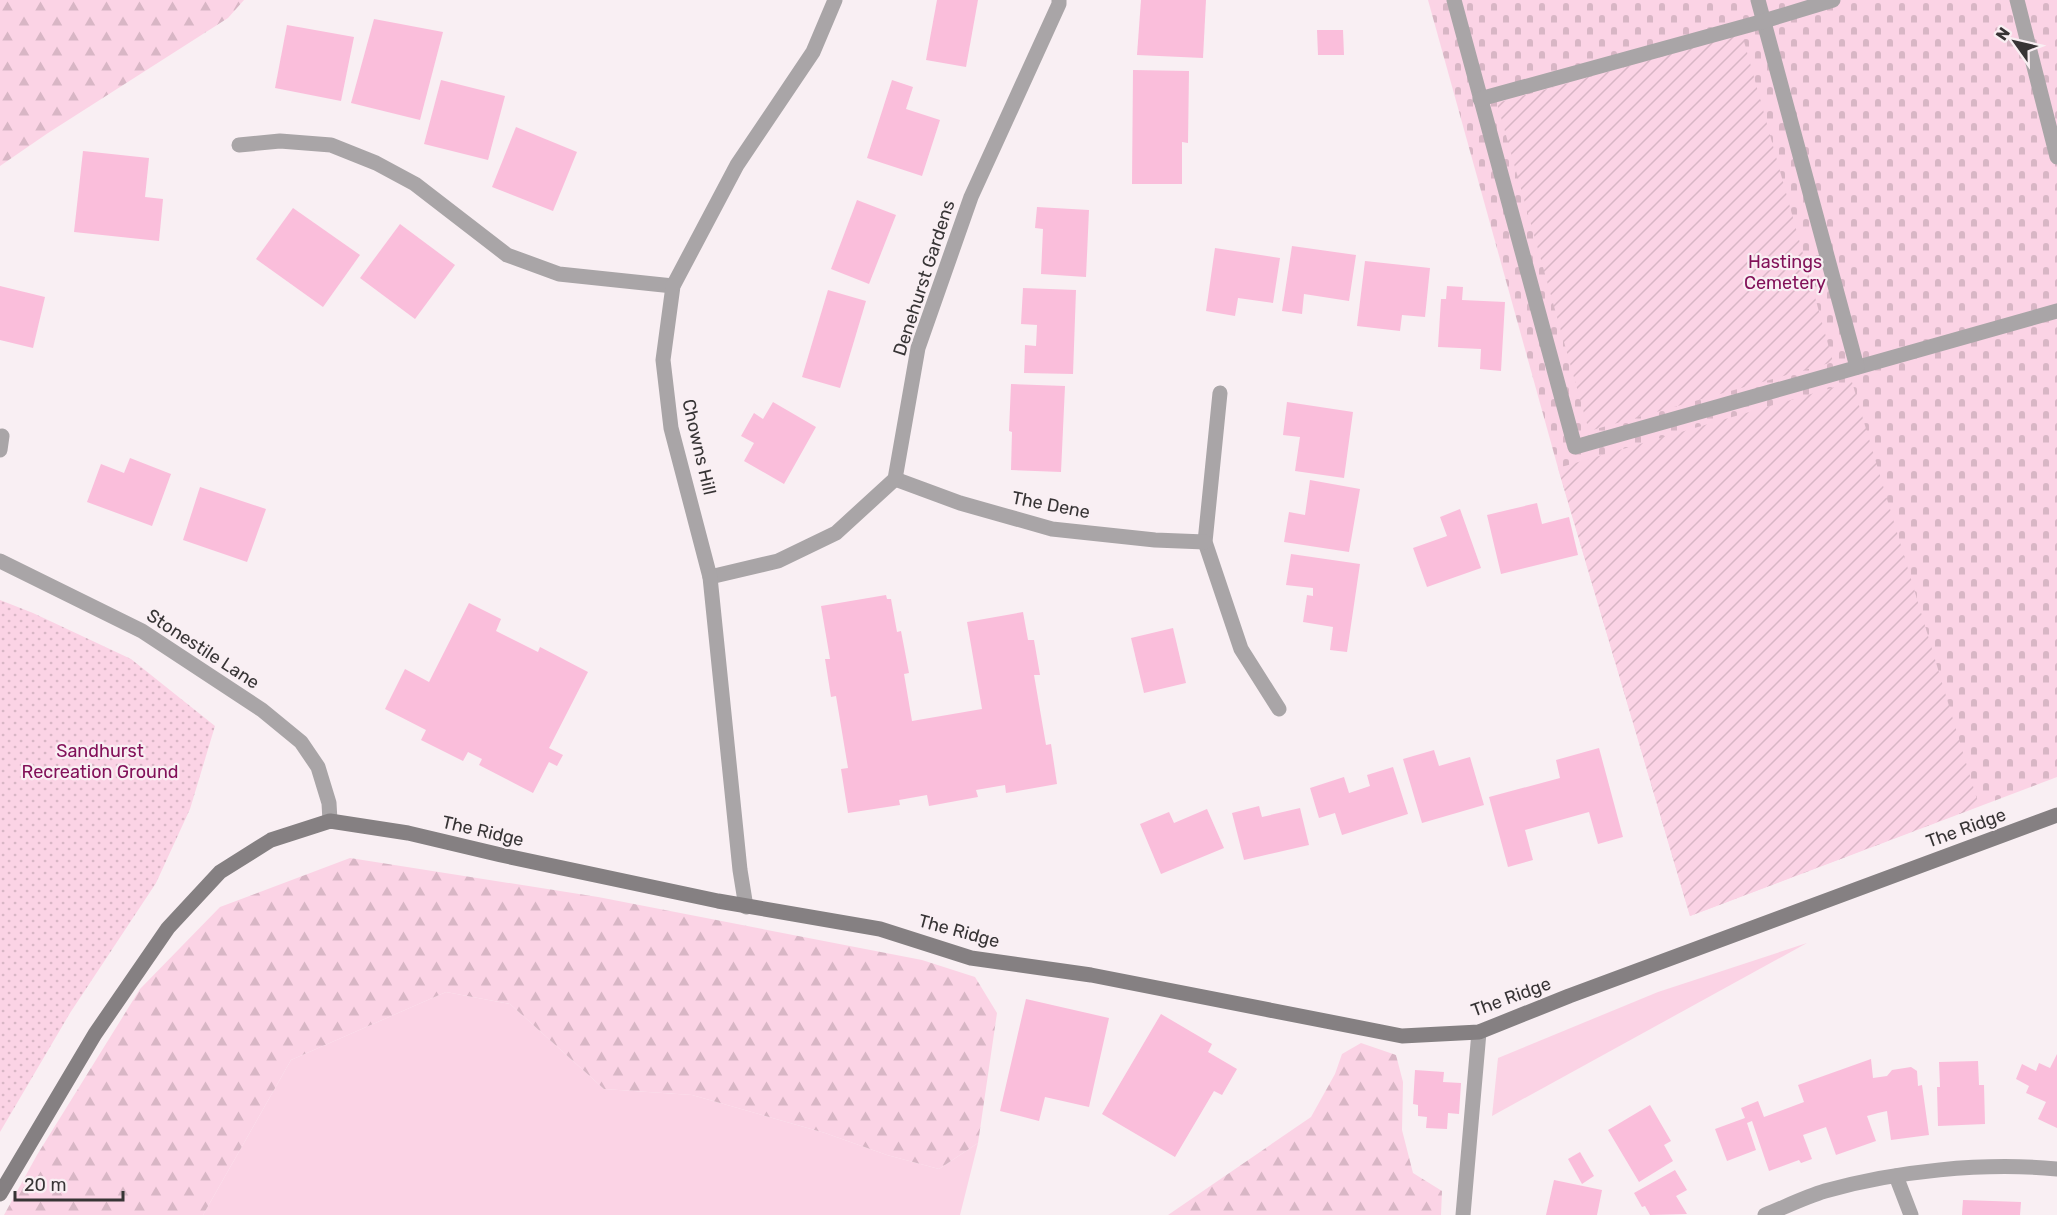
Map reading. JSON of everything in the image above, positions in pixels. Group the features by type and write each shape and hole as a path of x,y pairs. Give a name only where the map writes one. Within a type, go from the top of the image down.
{"main road":[{"name":"The Ridge","path":"0,1194 95,1034 168,928 220,872 271,840 330,821 408,833 746,907 880,929 971,958 1091,975 1402,1036 1479,1032 1579,992 2057,814"}],"street":[{"name":"Chowns Hill","path":"746,907 740,870 710,577 671,428 663,360 673,286 737,165 813,52 835,0"},
{"name":"Denehurst Gardens","path":"895,479 918,348 970,197 1059,0"},
{"path":"1454,0 1575,447 2057,311"},
{"path":"1758,0 1857,367"},
{"path":"1480,99 1833,0"},
{"path":"2017,0 2057,157"},
{"path":"239,145 280,141 331,145 376,163 416,184 507,255 559,274 673,286"},
{"path":"1220,393 1205,542 1241,649 1279,709"},
{"path":"710,577 778,561 836,533 895,479"},
{"name":"The Dene","path":"895,479 960,503 1052,528 1155,540 1205,542"},
{"name":"Stonestile Lane","path":"0,561 142,631 262,710 300,742 318,767 329,803 330,821"},
{"path":"1463,1215 1479,1032"},
{"path":"1765,1215 1824,1191 1896,1176 1971,1167 2057,1169"},
{"path":"1896,1176 1911,1215"}],"green space":[{"path":"0,0 244,0 228,18 0,166"},
{"name":"Hastings Cemetery","path":"1428,0 2057,0 2057,777 1690,916 1558,468"},
{"path":"1742,34 1833,362 1589,431 1497,103"},
{"path":"1852,382 1979,806 1690,916 1558,468"},
{"name":"Sandhurst Recreation Ground","path":"0,600 131,659 215,726 190,809 156,883 70,1013 0,1132"},
{"path":"350,858 598,897 922,960 975,977 997,1013 978,1143 939,1169 692,1095 604,1089 510,1004 446,992 291,1060 203,1215 4,1215 37,1155 140,989 220,907"},
{"path":"1807,943 1492,1116 1498,1058 1658,992"},
{"path":"446,992 510,1004 604,1089 692,1095 939,1169 978,1143 960,1215 203,1215 291,1060"},
{"path":"1361,1043 1396,1055 1403,1082 1402,1130 1413,1173 1442,1191 1441,1215 1168,1215 1311,1117 1335,1074 1342,1054"}],"building":[{"path":"937,0 978,0 966,67 926,60"},
{"path":"1141,0 1206,0 1203,58 1137,55"},
{"path":"374,19 443,32 420,120 351,103"},
{"path":"287,25 354,37 341,101 275,88"},
{"path":"1317,30 1343,30 1344,55 1318,55"},
{"path":"1133,70 1189,71 1188,143 1182,142 1182,184 1132,184"},
{"path":"441,80 505,96 488,160 424,144"},
{"path":"892,80 913,87 906,109 940,120 922,176 867,158"},
{"path":"516,127 577,152 553,211 492,187"},
{"path":"83,151 149,158 145,197 163,199 159,241 74,232"},
{"path":"857,200 896,215 869,284 831,269"},
{"path":"1037,207 1089,210 1086,277 1041,274 1043,229 1035,228"},
{"path":"293,208 360,255 323,307 256,259"},
{"path":"400,224 455,265 415,319 360,278"},
{"path":"1292,246 1356,255 1349,301 1304,294 1302,314 1282,311"},
{"path":"1215,248 1280,258 1273,303 1238,298 1235,316 1206,311"},
{"path":"1365,261 1430,268 1425,317 1402,315 1400,331 1357,326"},
{"path":"0,286 45,297 33,348 0,340"},
{"path":"1447,286 1463,287 1462,300 1505,302 1501,371 1480,369 1481,349 1438,347 1441,299 1446,299"},
{"path":"1023,288 1076,290 1073,374 1024,373 1025,345 1036,346 1037,325 1021,324"},
{"path":"828,290 866,301 840,388 802,377"},
{"path":"1011,384 1065,386 1061,472 1011,470 1012,432 1009,431"},
{"path":"773,402 816,427 784,484 744,461 754,443 741,436 754,413 763,419"},
{"path":"1287,402 1353,412 1344,478 1295,471 1300,437 1283,435"},
{"path":"130,458 171,474 152,526 87,502 101,464 124,473"},
{"path":"1310,480 1360,489 1349,552 1284,542 1289,512 1305,515"},
{"path":"200,487 266,509 247,562 183,540"},
{"path":"1537,503 1542,524 1569,517 1578,555 1501,574 1487,515"},
{"path":"1460,509 1481,568 1427,587 1413,548 1447,536 1440,517"},
{"path":"1291,554 1360,564 1347,652 1330,650 1333,627 1303,622 1307,595 1313,596 1313,588 1286,585"},
{"path":"886,595 887,599 891,599 897,632 901,631 909,673 904,674 912,721 982,709 967,622 1023,612 1028,640 1034,640 1040,675 1034,675 1046,745 1051,744 1057,784 1006,793 1005,785 976,790 978,797 929,806 927,795 899,800 900,805 848,813 841,769 848,768 836,696 831,697 825,659 830,659 821,606"},
{"path":"469,603 501,619 496,631 538,652 540,647 588,672 549,748 563,755 557,766 549,762 533,793 479,765 482,759 468,752 463,761 421,740 426,730 385,709 405,669 429,682"},
{"path":"1173,628 1186,683 1144,693 1131,638"},
{"path":"1599,748 1623,837 1598,844 1589,812 1525,830 1533,860 1508,867 1489,797 1560,778 1556,760"},
{"path":"1434,750 1439,766 1470,757 1484,805 1422,823 1403,759"},
{"path":"1393,767 1408,814 1342,835 1335,813 1319,818 1310,788 1344,777 1349,793 1370,786 1367,775"},
{"path":"1259,806 1262,817 1300,808 1309,845 1244,860 1232,813"},
{"path":"1207,809 1224,848 1161,874 1140,824 1169,812 1174,823"},
{"path":"1026,999 1109,1018 1089,1107 1045,1097 1039,1121 1000,1111"},
{"path":"1161,1014 1212,1044 1208,1052 1237,1069 1222,1095 1214,1091 1175,1157 1102,1114"},
{"path":"2057,1054 2057,1128 2038,1119 2046,1102 2026,1093 2029,1086 2016,1079 2022,1064 2036,1071 2039,1063 2050,1068"},
{"path":"1871,1059 1873,1078 1887,1076 1892,1070 1911,1067 1917,1071 1918,1086 1922,1085 1929,1135 1891,1140 1887,1111 1878,1113 1867,1116 1876,1141 1836,1155 1826,1127 1803,1135 1812,1159 1801,1163 1799,1160 1769,1171 1752,1121 1747,1123 1756,1150 1727,1161 1715,1129 1745,1118 1741,1108 1758,1101 1764,1117 1804,1102 1798,1085"},
{"path":"1978,1061 1979,1085 1984,1085 1985,1124 1938,1126 1939,1062"},
{"path":"1415,1070 1444,1072 1443,1082 1461,1083 1459,1114 1448,1113 1447,1129 1426,1128 1427,1117 1418,1116 1418,1105 1413,1104"},
{"path":"1650,1105 1671,1141 1664,1145 1673,1161 1639,1182 1608,1130"},
{"path":"1580,1152 1594,1176 1582,1184 1568,1159"},
{"path":"1675,1170 1687,1190 1676,1196 1687,1214 1650,1215 1634,1193"},
{"path":"1554,1180 1602,1190 1597,1215 1546,1215"},
{"path":"1963,1200 2021,1202 2020,1215 1962,1215"}]}
